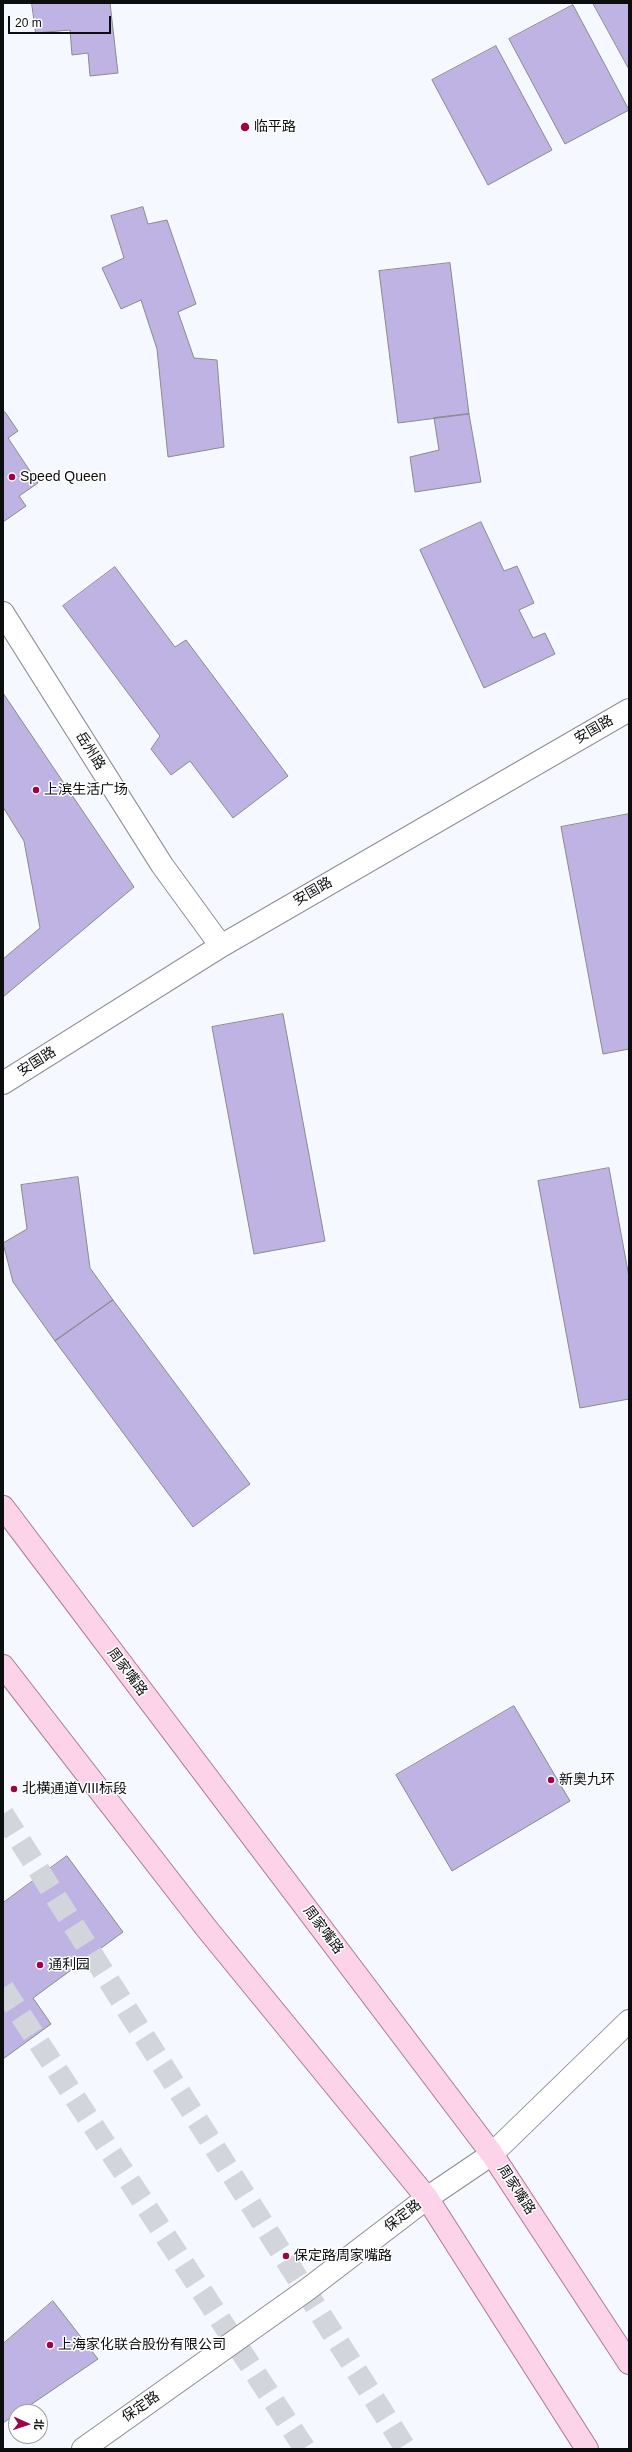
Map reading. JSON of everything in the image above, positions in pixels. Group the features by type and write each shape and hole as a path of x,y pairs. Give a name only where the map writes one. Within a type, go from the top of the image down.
{"main road":[{"name":"周家嘴路","path":"3,1507 492,2154 629,2363"},
{"path":"3,1666 207,1929 427,2198 587,2449"}],"street":[{"name":"岳州路","path":"3,613 162,865 221,946"},
{"name":"安国路","path":"3,1083 221,946 629,710"},
{"name":"保定路","path":"83,2449 308,2289 427,2198 492,2154 629,2021"}],"building":[{"path":"32,3 110,3 118,73 90,76 88,53 72,55 70,30 36,33"},
{"path":"593,3 629,3 629,69"},
{"path":"573,5 629,110 565,144 509,39"},
{"path":"496,46 552,150 488,185 432,80"},
{"path":"143,207 148,224 167,220 196,304 178,312 194,358 217,360 224,447 168,457 157,349 141,300 121,309 102,268 124,258 111,216"},
{"path":"450,263 469,414 398,423 379,271"},
{"path":"5,412 18,431 8,438 38,483 19,496 26,506 3,522 3,413"},
{"path":"469,414 481,482 415,492 410,457 439,450 434,418"},
{"path":"481,522 504,571 517,566 534,603 519,610 533,638 545,633 555,654 484,688 420,550"},
{"path":"115,567 175,647 186,640 288,776 233,818 190,761 171,775 151,749 160,736 63,606"},
{"name":"上滨生活广场","path":"3,693 134,887 3,997"},
{"path":"3,807 24,841 40,928 3,959"},
{"path":"629,814 629,1049 603,1054 561,827"},
{"path":"283,1014 325,1241 254,1254 212,1027"},
{"path":"609,1168 629,1277 629,1399 580,1408 538,1181"},
{"path":"78,1177 90,1268 113,1300 55,1341 13,1282 3,1243 27,1229 21,1185"},
{"path":"113,1300 250,1484 193,1527 55,1341"},
{"path":"514,1706 570,1801 452,1871 396,1775"},
{"name":"通利园","path":"67,1856 123,1932 33,1998 51,2024 3,2059 3,1903"},
{"name":"上海家化联合股份有限公司","path":"53,2301 98,2359 32,2404 8,2404 8,2420 3,2423 3,2344"}],"tunnel":[{"path":"3,1814 406,2449"},
{"path":"3,1988 305,2449"}],"place":[{"name":"临平路","path":"245,127"},
{"name":"Speed Queen","path":"12,477"},
{"name":"上滨生活广场","path":"36,790"},
{"name":"新奥九环","path":"551,1780"},
{"name":"北横通道VIII标段","path":"14,1789"},
{"name":"通利园","path":"40,1965"},
{"name":"保定路周家嘴路","path":"286,2256"},
{"name":"上海家化联合股份有限公司","path":"50,2345"}]}
